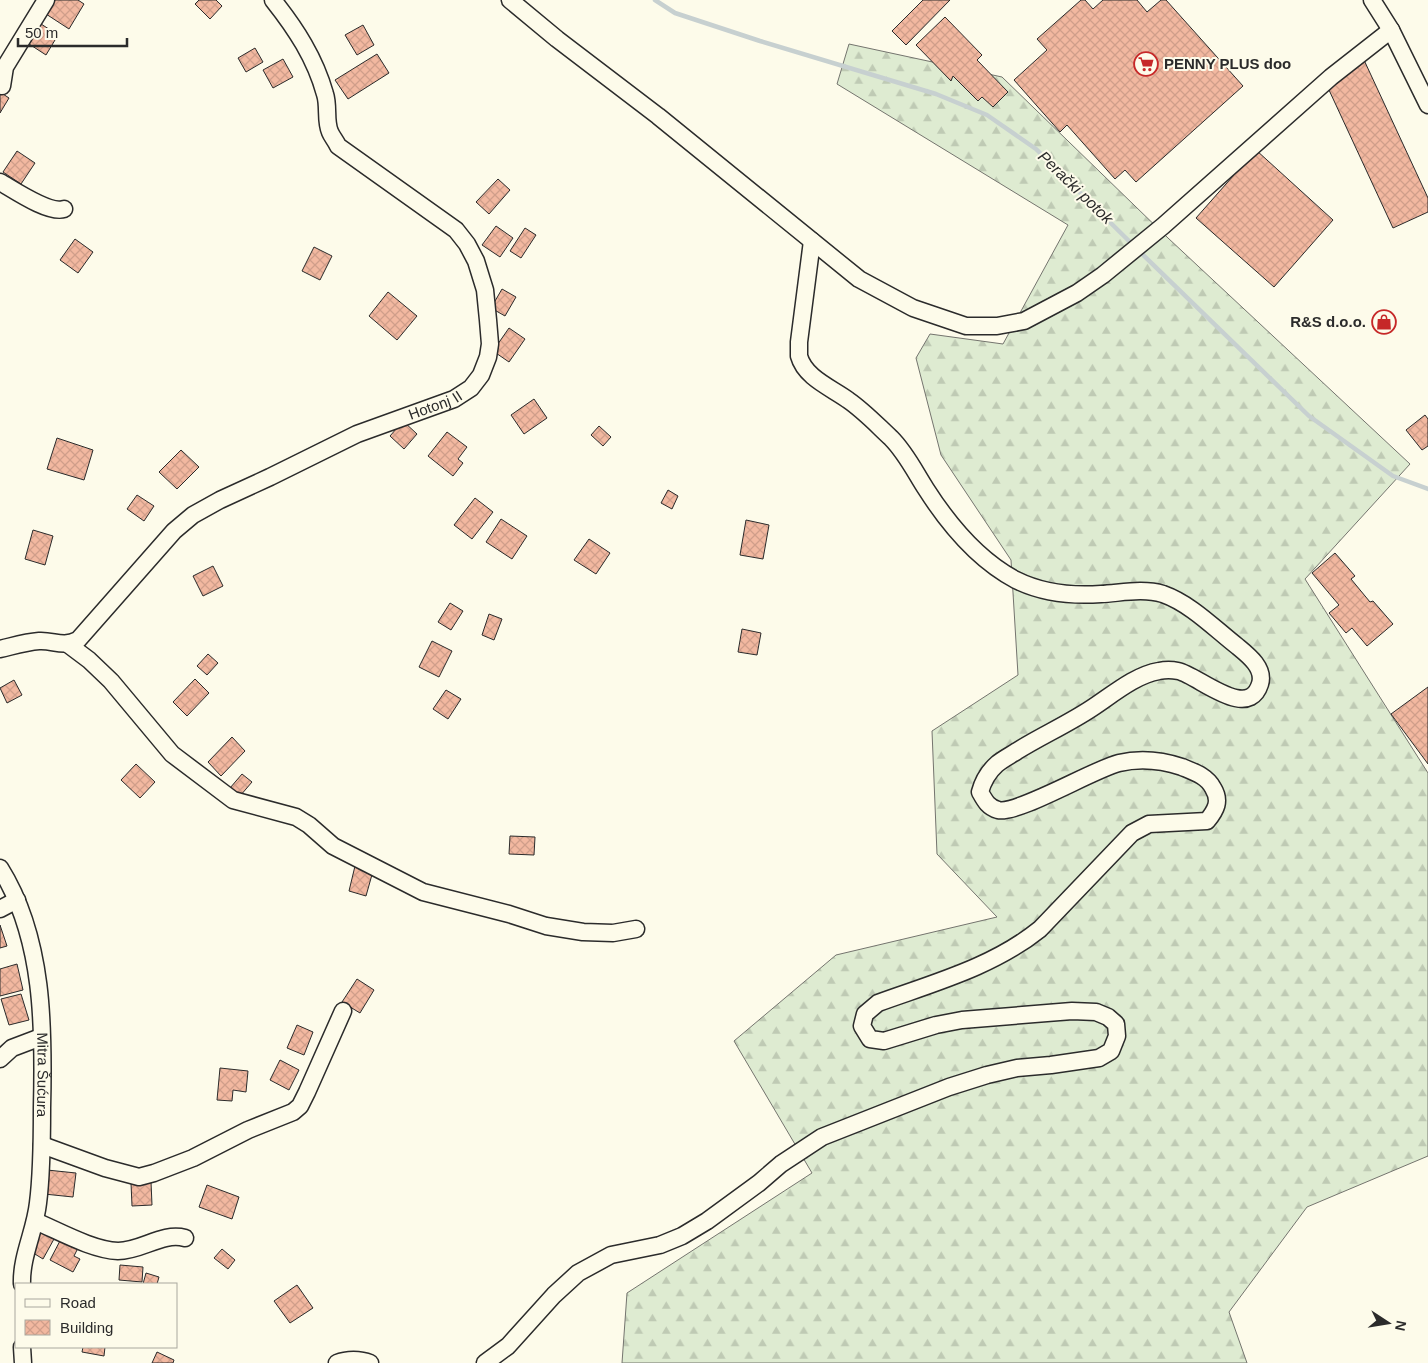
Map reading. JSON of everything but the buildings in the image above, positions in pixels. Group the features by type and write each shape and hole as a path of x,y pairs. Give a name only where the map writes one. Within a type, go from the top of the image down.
{"street":[{"path":"2,86 5,67 46,0"},
{"name":"Hotonj II","path":"69,644 78,640 174,531 193,515 357,434 454,399 471,388 481,376 488,357 489,336 485,290 476,261 468,244 456,230 338,146 330,131 327,99 320,75 295,29 273,0"},
{"path":"510,0 557,39 658,116 859,279 913,308 966,326 997,326 1024,321 1077,293 1103,275 1162,226 1331,77 1390,30"},
{"path":"1372,0 1390,30 1428,105"},
{"path":"0,182 42,205 58,211 64,209"},
{"path":"485,1363 508,1346 554,1295 578,1273 612,1255 660,1245 682,1236 726,1208 781,1164 822,1137 987,1074 1016,1068 1099,1058 1111,1051 1117,1036 1116,1024 1108,1017 1096,1012 1072,1011 962,1020 936,1025 884,1041 870,1039 862,1026 865,1014 878,1003 983,964 1023,943 1040,929 1132,833 1149,824 1207,821 1216,810 1218,795 1212,784 1205,777 1174,764 1155,760 1117,764 1023,804 1000,811 987,805 980,792 984,780 997,764 1024,746 1092,708 1118,690 1158,671 1177,671 1198,679 1234,699 1247,699 1256,693 1261,682 1259,670 1251,658 1192,610 1176,600 1160,593 1145,591 1084,594 1049,590 1019,581 979,555 941,510 914,467 896,443 868,415 823,384 807,370 800,357 799,342 812,241"},
{"path":"0,649 41,641 69,644 89,660 111,682 172,754 233,800 296,817 309,825 333,846 423,892 509,914 546,926 583,932 613,933 636,929"},
{"name":"Mitra Šućura","path":"0,868 17,900 36,968 43,1066 42,1145 38,1201 36,1221 30,1234 22,1270 22,1283"},
{"path":"0,908 17,900"},
{"path":"42,1145 105,1168 139,1177 154,1174 193,1158 248,1130 293,1112 300,1106 343,1010"},
{"path":"0,1059 12,1048 41,1037"},
{"path":"36,1221 88,1243 118,1251 133,1249 166,1238 185,1238"},
{"path":"22,1348 23,1363"},
{"path":"337,1363 362,1360 370,1363"}],"green space":[{"path":"849,44 1002,77 1168,238 1410,464 1305,579 1428,773 1428,1156 1307,1207 1229,1312 1247,1363 622,1363 627,1293 812,1173 734,1041 836,955 997,917 937,854 932,731 1018,675 1011,560 941,455 916,358 930,334 1003,344 1068,225 837,84"}],"waterway":[{"name":"Perački potok","path":"655,0 675,13 760,41 936,94 987,115 1036,149 1133,245"},
{"name":"Perački potok","path":"1138,250 1309,416 1393,476 1428,489"}],"place":[{"name":"PENNY PLUS doo","path":"1146,64"},
{"name":"R&S d.o.o.","path":"1384,322"}]}
